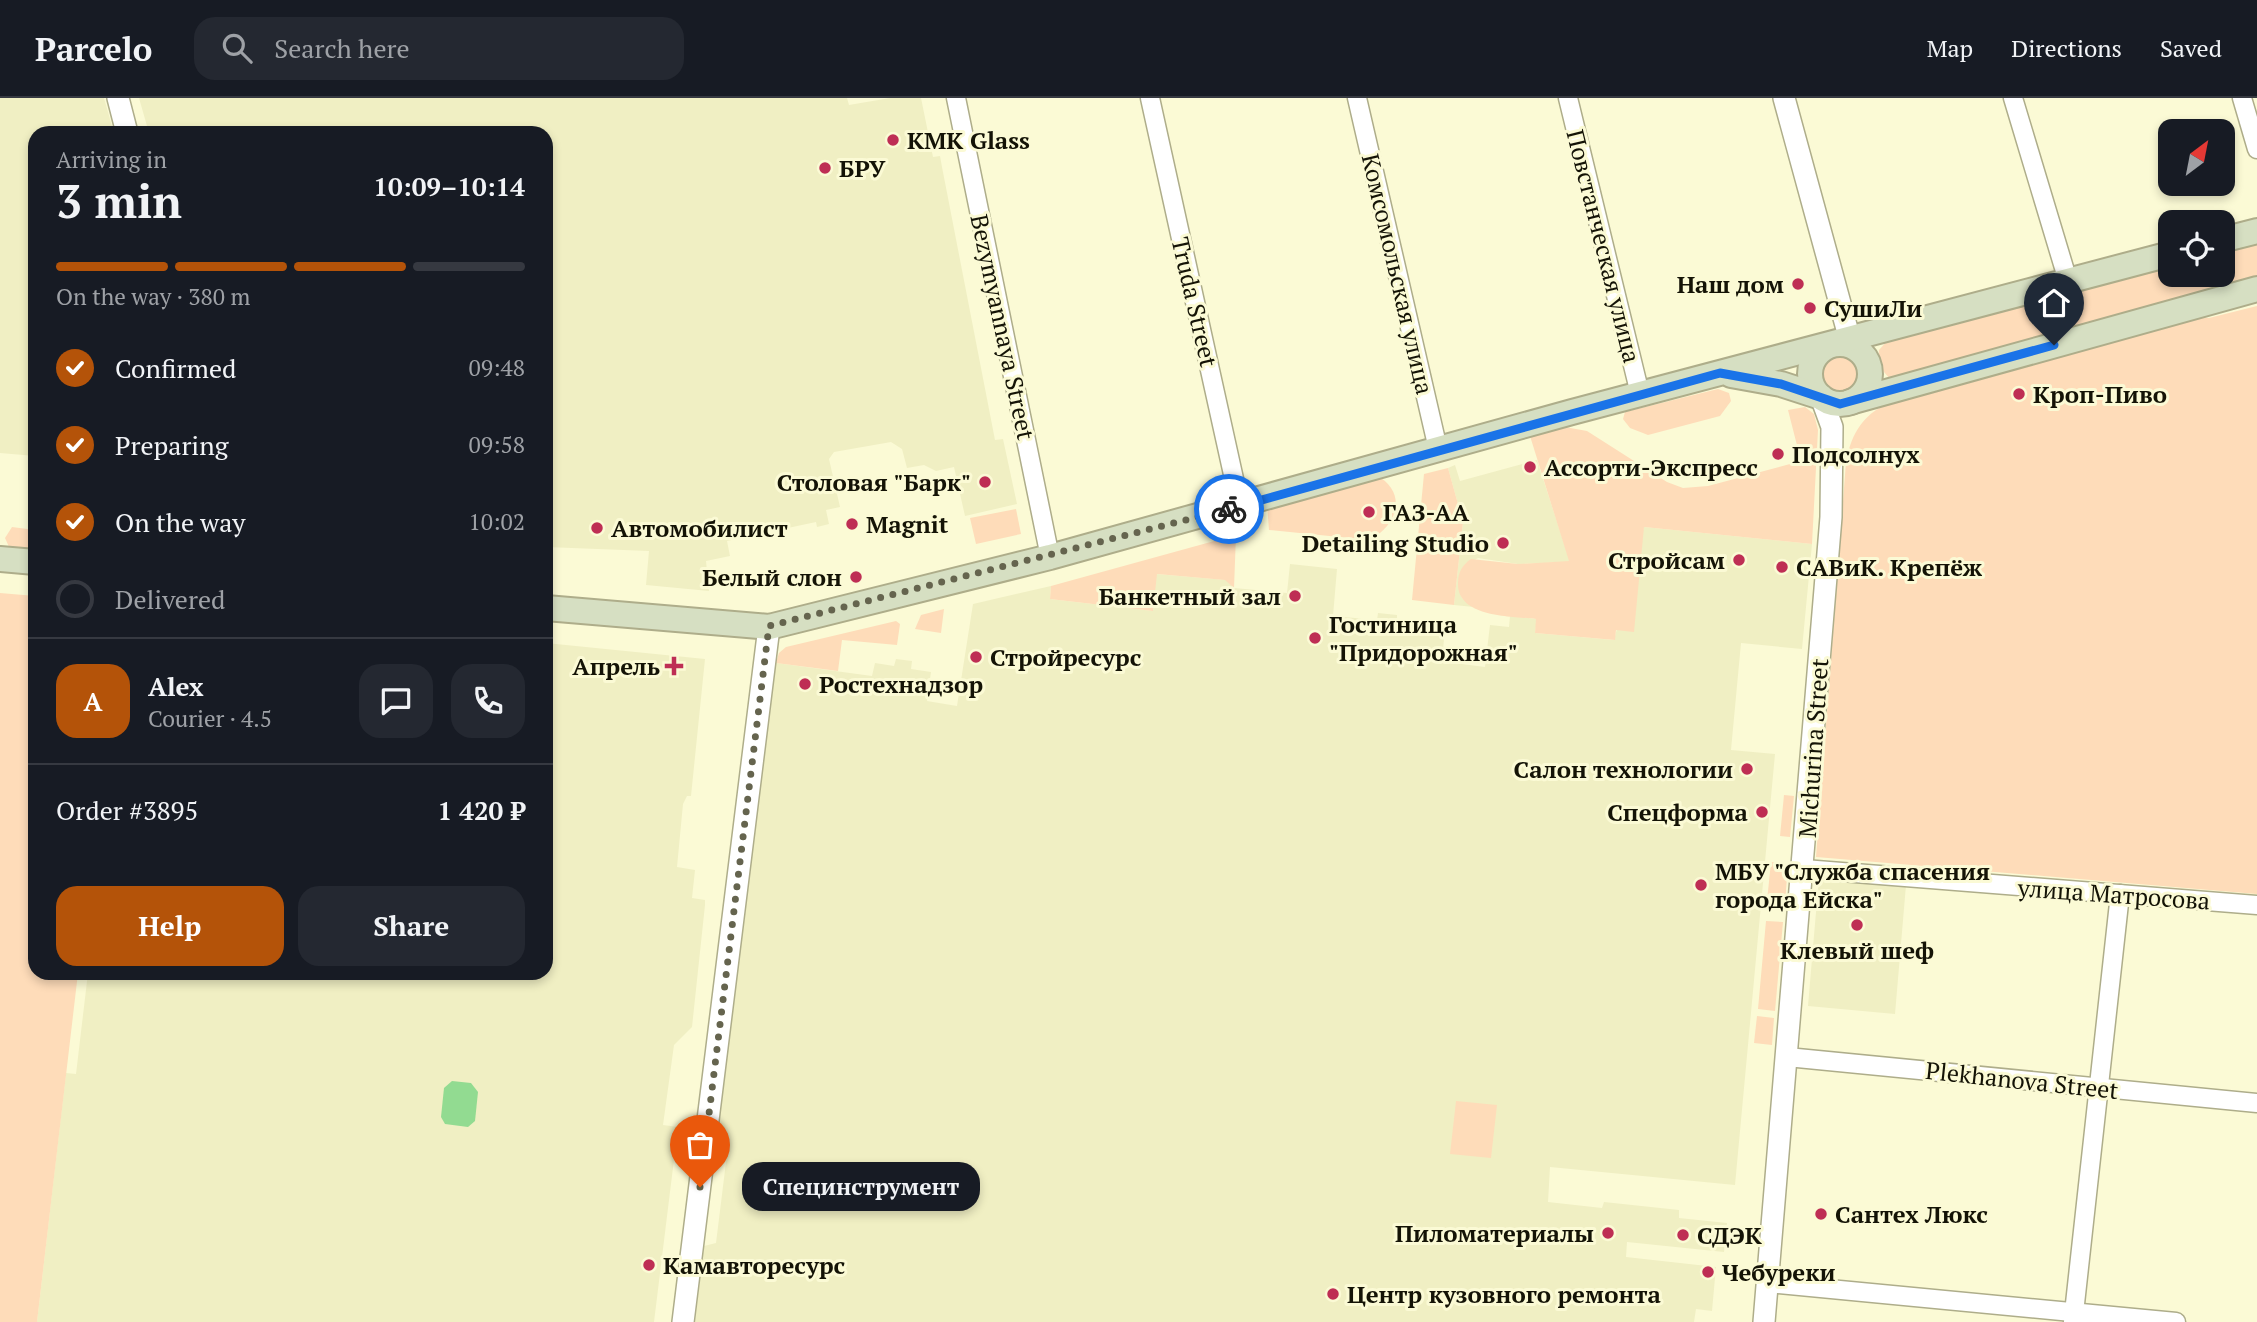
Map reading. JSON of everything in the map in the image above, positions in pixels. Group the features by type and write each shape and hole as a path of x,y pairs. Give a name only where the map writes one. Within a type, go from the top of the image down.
{"main road":[{"path":"2235,237 2257,231"},
{"path":"553,609 769,626 1050,557 1640,394 2158,257"},
{"path":"1720,373 1781,384 1835,403 1850,402 2257,289"},
{"path":"1821,397 1812,385 1810,370 1818,353 1841,342 1860,351 1868,365 1869,380 1866,389 1850,402"},
{"path":"0,559 28,561"}],"street":[{"path":"118,98 126,126"},
{"name":"Bezymyannaya Street","path":"956,98 1050,557"},
{"name":"Truda Street","path":"1150,98 1240,506"},
{"name":"Комсомольская улица","path":"1357,98 1438,449"},
{"name":"Повстанческая улица","path":"1568,98 1640,394"},
{"path":"1784,98 1841,342"},
{"path":"2013,98 2068,281"},
{"path":"2242,98 2257,149"},
{"name":"Michurina Street","path":"1764,1322 1804,869 1832,509 1832,427 1821,397"},
{"name":"Michurina Street","path":"1832,509 1850,402"},
{"path":"683,1322 769,626"},
{"name":"улица Матросова","path":"1804,869 2257,905"},
{"path":"2074,1316 2120,894"},
{"name":"Plekhanova Street","path":"1787,1057 2257,1103"},
{"path":"1768,1283 2074,1316 2176,1322"}],"shaded area":[{"path":"0,98 104,98 112,126 28,126 28,455 0,453"},
{"path":"139,98 847,98 849,105 890,98 921,98 933,157 940,156 995,440 1003,439 1017,504 965,516 954,467 936,471 924,465 907,468 902,449 891,442 834,452 829,459 840,507 826,510 829,524 817,527 816,522 727,541 730,556 706,561 709,591 646,585 649,551 553,547 553,126 147,126"},
{"path":"2257,242 2257,280 2235,286 2235,248"},
{"path":"2158,268 2158,287 2231,287 1890,379 1878,365 1879,350 1887,341"},
{"path":"2257,306 2257,894 1816,857 1846,462 1860,425 1884,405 1915,394 1952,384 1958,386 2026,367 2030,361 2192,316 2209,318"},
{"path":"1840,354 1848,355 1854,360 1859,366 1859,382 1854,388 1848,393 1840,394 1832,393 1826,388 1821,382 1820,374 1821,366 1826,360 1832,355"},
{"path":"1718,389 1729,393 1731,401 1720,416 1648,435 1630,428 1623,419 1625,412"},
{"path":"1805,407 1814,414 1818,430 1812,544 1644,527 1634,632 1616,630 1615,640 1535,633 1536,619 1488,613 1467,603 1460,594 1460,573 1471,559 1518,564 1569,561 1530,436 1565,427 1587,431 1667,482 1683,488 1708,486 1801,461 1788,410"},
{"path":"1537,460 1570,562 1518,564 1478,558 1463,567 1458,582 1462,598 1474,607 1454,605 1463,522 1448,468 1455,465 1460,481"},
{"path":"1448,468 1463,522 1454,605 1412,600 1424,474"},
{"path":"1376,475 1392,490 1395,509 1387,526 1369,540 1269,530 1267,504"},
{"path":"1016,509 1021,534 976,544 970,518"},
{"path":"12,527 28,529 28,551 10,549 5,538"},
{"path":"1644,527 1812,544 1802,649 1741,643 1731,750 1775,754 1735,1185 1550,1167 1548,1202 1602,1208 1604,1202 1679,1210 1679,1218 1727,1223 1724,1252 1627,1242 1626,1257 1716,1267 1712,1311 1696,1309 1694,1322 695,1322 704,1246 716,1243 728,1146 716,1144 776,663 872,676 875,663 894,666 896,659 912,661 911,669 931,672 927,701 957,706 973,604 1051,586 1050,599 1153,611 1156,574 1226,580 1234,588 1287,593 1290,564 1337,569 1333,616 1377,620 1378,613 1397,615 1397,622 1445,628 1443,650 1455,652 1454,663 1485,667 1490,625 1509,627 1510,616 1537,619 1535,633 1614,640"},
{"path":"1236,535 1234,588 1225,580 1157,574 1153,611 1050,599 1051,586"},
{"path":"0,593 28,595 28,980 77,980 37,1322 0,1322"},
{"path":"944,609 941,633 915,629 921,615"},
{"path":"896,621 900,624 897,645 842,640 838,671 776,663 779,653 786,647"},
{"path":"553,644 705,659 691,796 687,796 683,804 677,867 695,870 692,898 705,900 705,905 692,1027 674,1045 663,1125 678,1127 654,1322 37,1322 66,1073 76,1074 87,980 553,980"},
{"path":"1784,795 1794,796 1790,837 1780,836"},
{"path":"1771,862 1788,864 1785,903 1767,901"},
{"path":"1819,877 1906,885 1895,1014 1808,1006"},
{"path":"1766,921 1783,922 1775,1011 1758,1009"},
{"path":"1757,1016 1774,1018 1772,1045 1754,1043"},
{"path":"452,1081 471,1083 478,1092 475,1121 468,1127 445,1124 441,1117 444,1088"},
{"path":"1456,1101 1497,1105 1491,1158 1450,1154"}],"way so far":[{"path":"700,1187 769,626 1050,557 1229,509"}],"place":[{"name":"КМК Glass","path":"893,140"},
{"name":"БРУ","path":"825,168"},
{"name":"Наш дом","path":"1798,284"},
{"name":"СушиЛи","path":"1810,308"},
{"name":"Кроп-Пиво","path":"2019,394"},
{"name":"Подсолнух","path":"1778,454"},
{"name":"Ассорти-Экспресс","path":"1530,467"},
{"name":"Столовая \"Барк\"","path":"985,482"},
{"name":"ГАЗ-АА","path":"1369,512"},
{"name":"Magnit","path":"852,524"},
{"name":"Автомобилист","path":"597,528"},
{"name":"Detailing Studio","path":"1503,543"},
{"name":"Стройсам","path":"1739,560"},
{"name":"САВиК. Крепёж","path":"1782,567"},
{"name":"Белый слон","path":"856,577"},
{"name":"Банкетный зал","path":"1295,596"},
{"name":"Гостиница \"Придорожная\"","path":"1315,638"},
{"name":"Стройресурс","path":"976,657"},
{"name":"Апрель","path":"674,666"},
{"name":"Ростехнадзор","path":"805,684"},
{"name":"Салон технологии","path":"1747,769"},
{"name":"Спецформа","path":"1762,812"},
{"name":"МБУ \"Служба спасения города Ейска\"","path":"1701,885"},
{"name":"Клевый шеф","path":"1857,925"},
{"name":"Специнструмент","path":"700,1187"},
{"name":"Сантех Люкс","path":"1821,1214"},
{"name":"Пиломатериалы","path":"1608,1233"},
{"name":"СДЭК","path":"1683,1235"},
{"name":"Камавторесурс","path":"649,1265"},
{"name":"Чебуреки","path":"1708,1272"},
{"name":"Центр кузовного ремонта","path":"1333,1294"}],"route":[{"path":"1229,509 1720,373 1781,384 1840,404 2054,345"}]}
